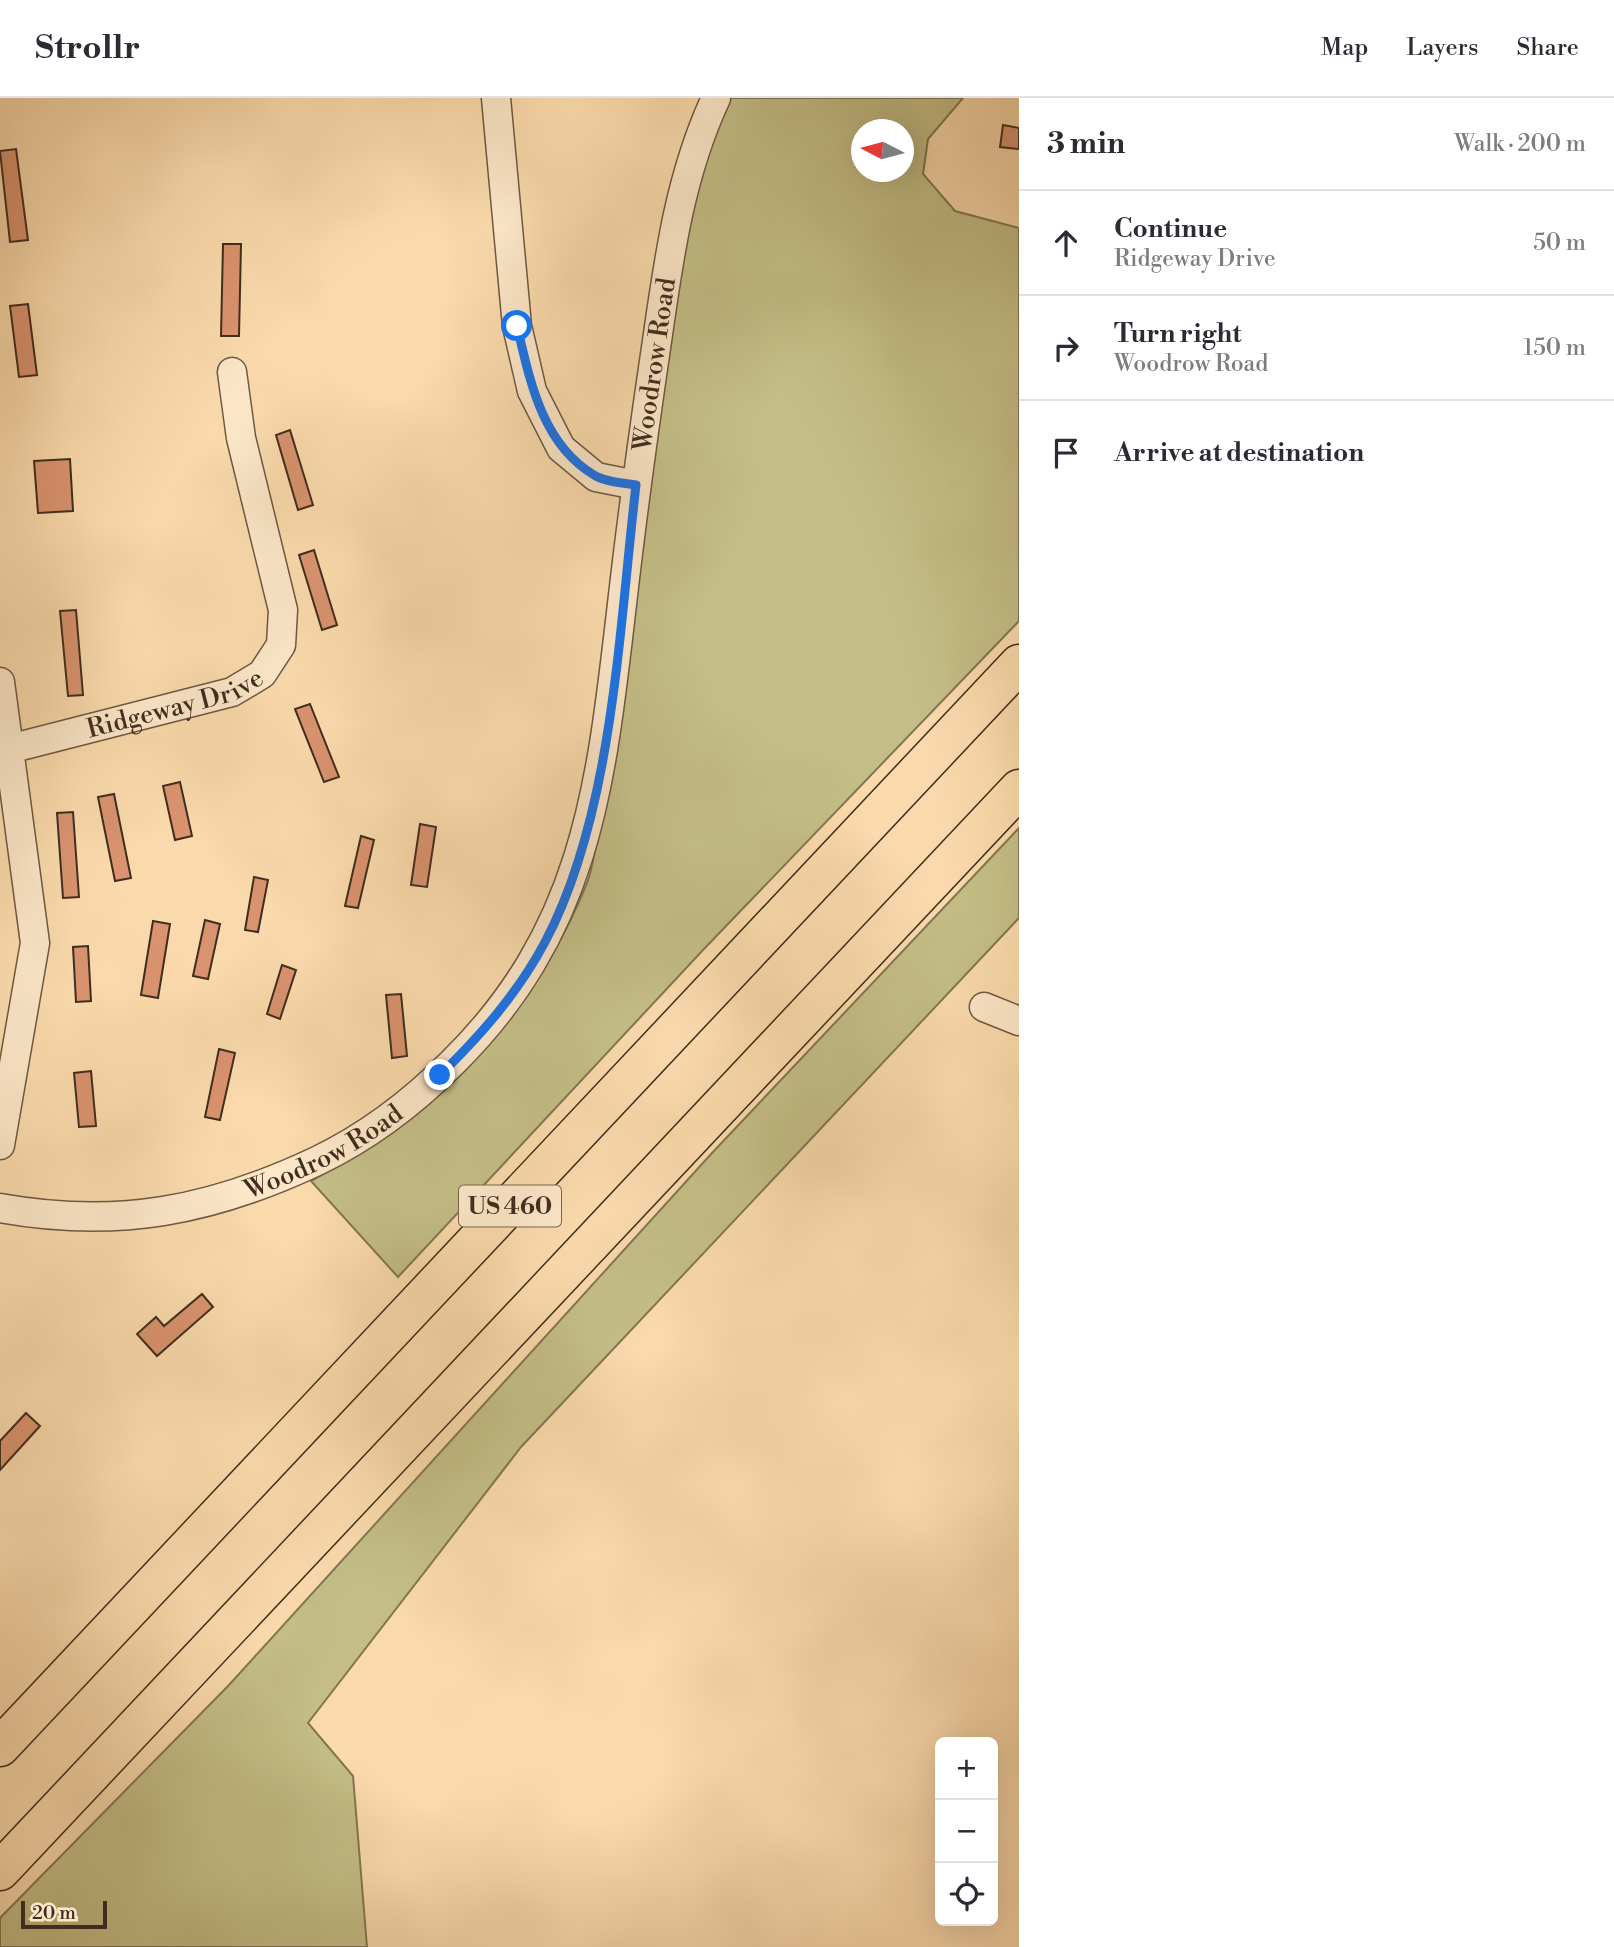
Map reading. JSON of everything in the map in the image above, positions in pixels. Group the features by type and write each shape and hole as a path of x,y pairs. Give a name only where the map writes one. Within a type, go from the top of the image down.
{"highway":[{"name":"US 460","path":"0,1747 1019,664"},
{"name":"US 460","path":"0,1871 1019,789"}],"street":[{"path":"496,98 517,326 532,391 561,448 596,477 636,485"},
{"name":"Woodrow Road","path":"0,1208 49,1214 123,1216 179,1210 245,1191 336,1152 368,1132 440,1075 484,1030 523,979 545,942 579,859 602,763 636,485 671,242 681,195 716,98"},
{"name":"Ridgeway Drive","path":"9,749 232,692 262,674 281,645 283,610 241,438 232,372"},
{"path":"0,682 35,943 0,1145"},
{"path":"984,1007 1019,1021"}],"shaded area":[{"path":"731,98 963,98 928,139 923,174 955,211 1019,228 1019,621 703,950 398,1277 311,1181 358,1154 401,1124 440,1092 476,1057 509,1019 538,978 587,883 611,767 681,262 706,162"},
{"path":"1019,828 1019,918 521,1447 308,1723 353,1776 367,1947 0,1947 0,1918 229,1685 712,1153"}],"building":[{"path":"1003,125 1019,128 1019,149 1000,147"},
{"path":"16,149 28,240 10,242 0,151"},
{"path":"223,244 241,244 239,336 221,336"},
{"path":"28,304 37,375 19,377 10,306"},
{"path":"290,430 313,505 298,510 276,435"},
{"path":"70,459 73,511 38,513 34,461"},
{"path":"314,550 337,625 322,630 299,555"},
{"path":"76,610 83,695 68,696 60,611"},
{"path":"310,704 339,777 324,782 295,709"},
{"path":"180,782 192,836 175,840 163,786"},
{"path":"114,794 131,878 115,881 98,797"},
{"path":"73,812 79,897 63,898 57,813"},
{"path":"420,824 436,827 427,887 411,885"},
{"path":"361,836 374,840 358,908 345,906"},
{"path":"254,877 268,880 258,932 245,930"},
{"path":"205,920 220,924 208,979 193,976"},
{"path":"153,921 170,924 158,998 141,995"},
{"path":"88,946 91,1001 76,1002 73,947"},
{"path":"282,965 296,970 280,1019 267,1014"},
{"path":"401,994 407,1056 392,1058 386,995"},
{"path":"219,1049 235,1053 220,1120 205,1117"},
{"path":"91,1071 96,1126 79,1127 74,1073"},
{"path":"202,1294 213,1307 157,1356 137,1334 156,1317 164,1326"},
{"path":"26,1413 40,1426 0,1470 0,1441"}],"route":[{"path":"440,1075 498,1014 523,979 565,900 579,859 600,774 636,485 596,477 561,448 532,391 517,326"}]}
